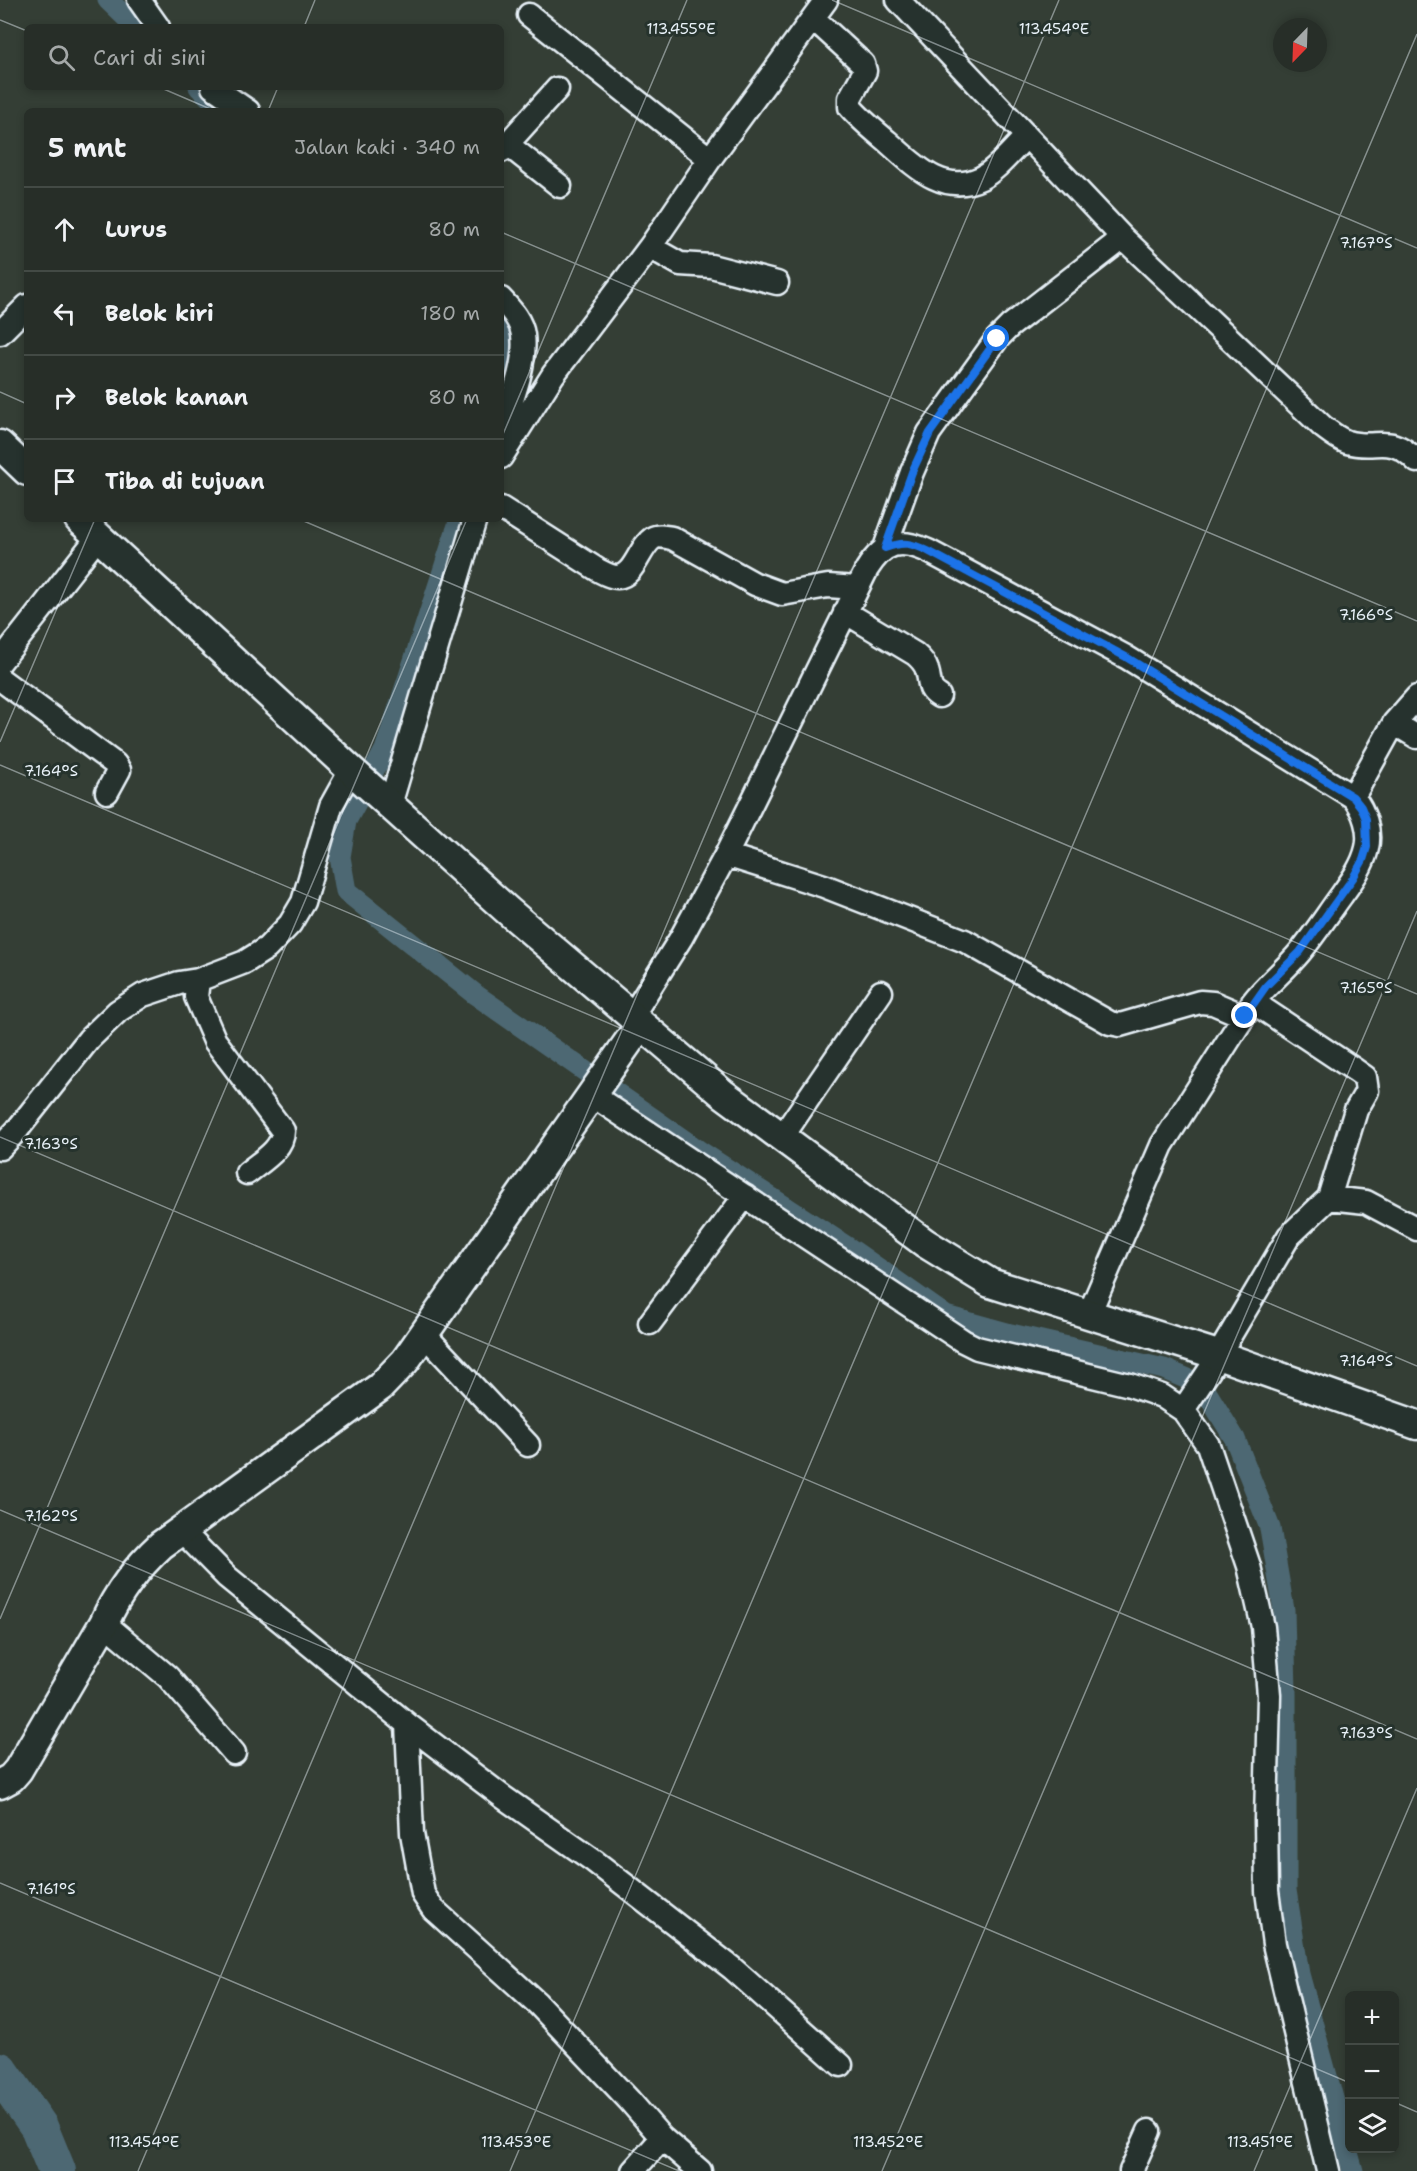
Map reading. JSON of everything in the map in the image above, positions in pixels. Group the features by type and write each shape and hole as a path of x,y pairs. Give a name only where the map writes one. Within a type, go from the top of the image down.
{"main road":[{"path":"0,445 24,468"},
{"path":"88,528 508,911 722,1093 925,1243 990,1283 1089,1314 1214,1363 1417,1425"},
{"path":"0,1784 11,1778 18,1770 104,1623 115,1599 137,1567 181,1530 380,1387 405,1361 600,1082 637,1020"}],"street":[{"path":"139,0 156,24"},
{"path":"898,0 1123,238 1335,436 1348,442 1398,446 1417,461"},
{"path":"504,452 553,375 650,247 710,159 819,9 863,64 865,71 850,98 850,107 921,171 941,181 970,182 989,174 1026,137"},
{"path":"529,15 710,159"},
{"path":"557,89 504,148 560,186"},
{"path":"217,90 244,108"},
{"path":"885,548 926,441 997,339 1010,326 1123,238"},
{"path":"650,247 680,264 711,266 777,283"},
{"path":"504,302 516,316 523,335 521,368 504,422"},
{"path":"0,333 24,309"},
{"path":"521,368 553,375"},
{"path":"504,510 598,570 612,576 618,577 626,574 653,538 661,536 672,538 754,584 782,594 828,586 857,588"},
{"path":"0,1148 89,1039 118,1011 143,995 179,983 198,980 252,958 267,948 290,924 303,902 331,806 370,787 474,522"},
{"path":"3,658 88,528"},
{"path":"637,1020 726,855 874,557 885,548 899,543 914,544 928,551 1126,657 1353,797 1361,807 1366,819 1367,847 1363,860 1353,878 1300,952 1266,986 1249,1009 1162,1146 1089,1314"},
{"path":"845,612 923,661 928,671 928,684 932,692 939,696"},
{"path":"0,679 115,764 119,770 107,792"},
{"path":"1353,797 1394,723 1417,697"},
{"path":"1394,723 1417,737"},
{"path":"726,855 824,885 965,941 1110,1023 1120,1025 1200,1002 1249,1009 1365,1077 1367,1091 1356,1110 1329,1198 1289,1236 1214,1363 1187,1404"},
{"path":"198,980 196,997 215,1041 283,1131 282,1140 275,1150 247,1173"},
{"path":"782,1137 881,992"},
{"path":"600,1082 745,1196 963,1341 977,1348 1130,1385 1187,1404 1208,1445 1249,1566 1263,1627 1269,1695 1266,1820 1267,1891 1272,1934 1290,2020 1328,2171"},
{"path":"650,1323 745,1196"},
{"path":"1329,1198 1366,1202 1417,1229"},
{"path":"424,1334 528,1445"},
{"path":"181,1530 227,1577 407,1724 503,1797 594,1861 732,1968 841,2065"},
{"path":"104,1623 168,1677 234,1753"},
{"path":"407,1724 412,1833 423,1894 434,1910 537,2003 662,2138 700,2171"},
{"path":"1131,2171 1149,2131"},
{"path":"633,2171 662,2138"}],"waterway":[{"path":"108,0 133,24"},
{"path":"202,90 221,108"},
{"path":"504,324 509,331 504,360"},
{"path":"459,522 385,750 346,821 340,857 346,891 476,995 701,1152 855,1252 946,1316 1011,1334 1164,1369 1202,1385 1235,1439 1270,1528 1284,1610 1286,1890 1299,1974 1353,2171"},
{"path":"0,2071 39,2127 57,2171"}],"route":[{"path":"997,339 930,433 912,472 885,548 899,543 914,544 1126,657 1353,797 1361,807 1366,819 1367,847 1353,878 1300,952 1266,986 1245,1016"}]}
